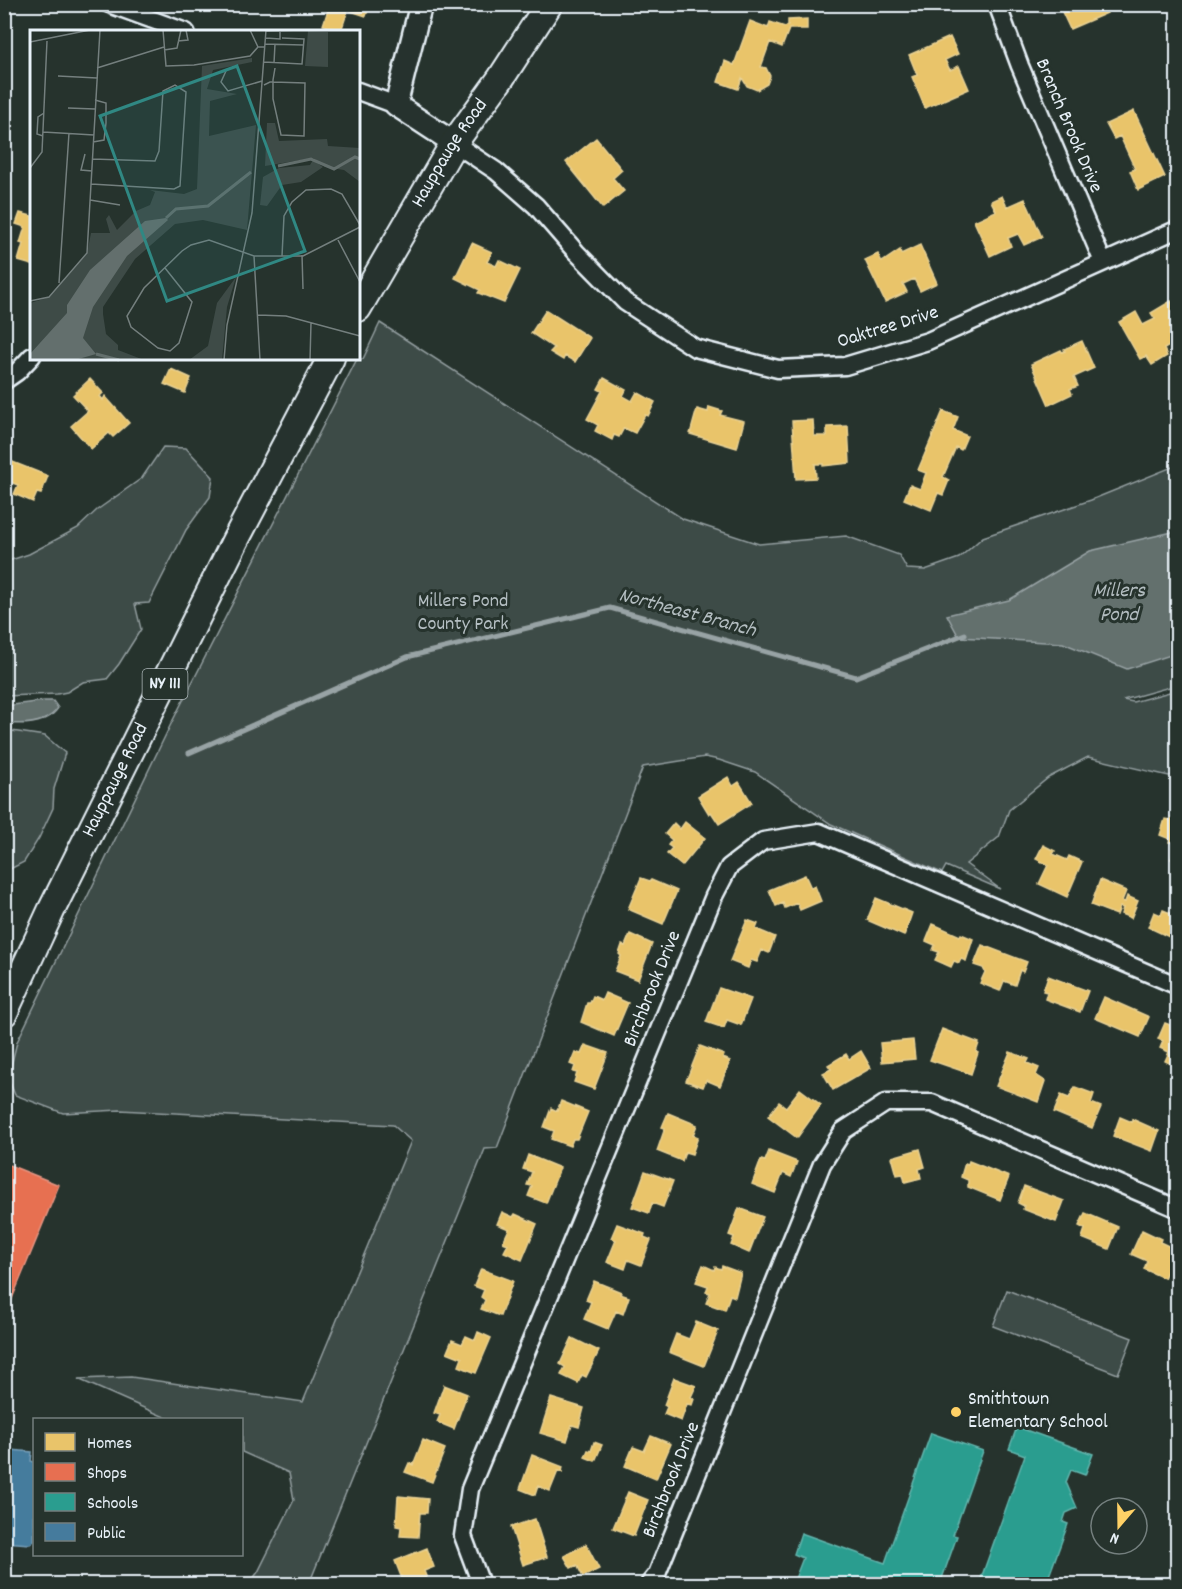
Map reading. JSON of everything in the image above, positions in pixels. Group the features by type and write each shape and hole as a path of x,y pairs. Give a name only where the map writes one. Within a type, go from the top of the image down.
{"main road":[{"name":"Hauppauge Road","path":"360,305 454,143 501,78 549,4"},
{"name":"Hauppauge Road","path":"4,1013 56,901 246,520 330,360"}],"street":[{"path":"109,4 181,30"},
{"path":"396,105 421,4"},
{"name":"Branch Brook Drive","path":"997,4 1020,66 1103,262"},
{"path":"360,92 396,105 454,143"},
{"name":"Oaktree Drive","path":"454,143 496,171 536,206 576,252 625,302 694,348 778,369 844,366 928,341 1178,229"},
{"path":"4,381 17,372 30,358"},
{"name":"Birchbrook Drive","path":"481,1584 463,1536 470,1490 705,917 729,867 763,841 819,832 1178,986"},
{"name":"Birchbrook Drive","path":"650,1584 657,1574 822,1164 843,1131 886,1103 932,1103 1178,1209"}],"green space":[{"name":"Millers Pond County Park","path":"380,323 683,519 759,544 846,536 899,555 907,569 925,570 959,558 983,537 1091,500 1177,465 1177,685 1123,700 1133,702 1177,690 1177,773 1169,776 1088,757 1048,778 1009,810 999,837 966,864 1000,889 946,866 942,873 831,824 755,772 705,757 643,767 497,1148 485,1149 309,1584 249,1584 258,1572 294,1500 289,1473 243,1452 243,1418 167,1418 78,1379 131,1377 303,1402 411,1141 393,1125 120,1110 63,1113 15,1095 8,1078 17,1042 170,726 356,360 363,359"},
{"path":"163,447 186,448 213,477 210,497 186,530 149,603 135,604 141,629 119,664 107,679 83,682 67,692 5,696 5,562 29,554 78,528 97,510 142,478"},
{"path":"5,730 45,736 65,753 54,789 53,808 39,838 24,862 6,871 5,874"},
{"path":"1007,1290 1132,1338 1118,1374 993,1326"}],"water":[{"name":"Millers Pond","path":"1177,531 1177,653 1127,669 1063,643 959,637 947,615 1009,600 1090,551"},
{"path":"53,701 58,708 48,718 27,724 5,723 5,706"}],"building: Homes":[{"path":"330,4 370,4 366,16 348,10 341,30 323,25"},
{"path":"1073,4 1103,4 1107,13 1070,29 1062,12 1074,7"},
{"path":"807,19 807,29 789,29 782,47 770,42 761,67 766,68 770,76 767,84 757,90 747,86 742,78 738,89 718,82 725,61 734,65 750,21 768,28 770,22 785,27 788,25 788,20"},
{"path":"950,37 958,54 945,60 950,70 959,66 969,89 925,108 912,77 917,75 909,55"},
{"path":"1134,111 1165,177 1138,190 1130,171 1135,169 1120,136 1114,139 1106,124"},
{"path":"596,138 622,170 613,178 624,191 603,208 566,162"},
{"path":"1002,196 1007,207 1025,199 1042,237 1024,245 1018,234 1008,238 1011,246 990,256 974,221 996,211 991,201"},
{"path":"20,213 30,216 30,264 18,261 25,227 16,224"},
{"path":"472,243 492,252 487,262 496,266 499,260 520,270 504,303 478,293 480,290 455,278"},
{"path":"920,245 937,283 920,291 914,279 903,284 907,292 885,302 865,260 878,254 882,262 900,250 901,254"},
{"path":"1171,301 1178,312 1178,344 1176,342 1164,349 1167,356 1152,365 1146,356 1140,359 1119,322 1136,312 1143,325 1155,319 1151,313"},
{"path":"546,310 590,338 575,362 565,356 563,360 550,352 554,348 531,333"},
{"path":"1082,341 1094,368 1074,377 1078,386 1070,389 1072,394 1049,405 1031,364 1061,350 1065,351 1064,349"},
{"path":"171,369 191,378 185,393 164,384"},
{"path":"604,378 626,390 623,396 632,401 637,392 655,402 635,433 624,428 619,437 614,435 612,440 595,431 598,425 587,419 602,391 598,389"},
{"path":"90,379 103,393 100,396 103,400 105,396 129,423 113,437 109,433 91,449 71,426 88,411 73,395"},
{"path":"709,407 722,411 720,415 744,421 737,448 690,434 697,409 708,412"},
{"path":"943,411 958,417 953,430 967,436 961,450 956,447 943,477 949,480 943,495 938,493 931,510 904,499 910,485 920,489 926,473 918,470"},
{"path":"813,420 814,436 827,436 827,427 848,426 850,463 823,466 823,464 815,464 816,478 796,479 792,421"},
{"path":"10,461 48,476 41,494 37,493 33,502 14,494 18,485 10,482 11,479 4,476"},
{"path":"728,777 733,786 739,782 752,803 719,824 711,812 709,814 698,796"},
{"path":"1174,811 1178,812 1178,862 1171,859 1176,844 1160,835 1165,819 1170,820"},
{"path":"685,822 705,838 682,866 667,854 672,848 668,845 672,840 665,834 674,823 680,829"},
{"path":"1043,845 1055,851 1053,854 1067,860 1069,856 1082,862 1067,897 1039,884 1048,865 1036,859"},
{"path":"805,875 811,888 815,886 821,901 800,910 797,903 785,908 783,903 776,906 769,890"},
{"path":"641,878 677,891 663,924 628,909"},
{"path":"1100,880 1126,891 1122,901 1125,902 1127,896 1138,901 1131,918 1121,914 1123,908 1120,907 1117,915 1091,905"},
{"path":"876,898 912,913 904,936 867,920"},
{"path":"1163,910 1178,916 1178,941 1148,927 1154,912 1161,915"},
{"path":"747,920 758,924 756,929 775,937 769,953 762,950 757,962 751,960 748,968 730,961"},
{"path":"933,924 973,939 966,961 961,959 959,963 954,961 951,967 935,960 939,952 933,950 935,945 926,941"},
{"path":"630,934 652,944 638,980 615,971 621,956 619,954 622,945 625,946"},
{"path":"982,945 1027,962 1023,972 1020,970 1015,985 1004,981 1000,991 980,983 985,972 983,968 974,965"},
{"path":"1048,976 1088,991 1080,1012 1045,999 1047,992 1043,991"},
{"path":"719,988 751,999 741,1025 727,1020 724,1028 706,1022"},
{"path":"605,993 628,1003 614,1036 581,1022 587,1003 590,1003 593,996 602,1000"},
{"path":"1104,997 1149,1017 1140,1037 1095,1018"},
{"path":"1165,1023 1178,1028 1178,1067 1165,1061 1169,1052 1160,1048 1163,1041 1158,1039"},
{"path":"942,1029 979,1043 971,1074 930,1060"},
{"path":"913,1040 915,1059 882,1062 880,1043"},
{"path":"585,1045 608,1053 594,1089 574,1082 577,1073 573,1072 575,1066 570,1064 575,1052 581,1054"},
{"path":"700,1046 724,1055 723,1058 730,1061 720,1086 706,1080 703,1087 686,1081"},
{"path":"861,1051 871,1068 833,1090 823,1073 831,1069 828,1065 846,1054 849,1059"},
{"path":"1010,1052 1029,1059 1027,1063 1039,1068 1036,1075 1045,1081 1038,1102 996,1086"},
{"path":"1075,1087 1094,1094 1091,1103 1101,1107 1092,1128 1054,1112 1061,1095 1069,1098"},
{"path":"800,1089 821,1105 797,1138 768,1116 779,1102 786,1107"},
{"path":"561,1101 588,1112 577,1139 573,1139 570,1146 551,1139 554,1131 544,1127 551,1108 557,1111"},
{"path":"668,1113 697,1125 693,1135 698,1137 692,1154 685,1152 682,1161 657,1151 665,1128 662,1127"},
{"path":"1120,1117 1132,1122 1132,1119 1159,1131 1152,1151 1113,1136"},
{"path":"920,1149 925,1167 919,1169 921,1178 905,1182 903,1174 897,1175 892,1157"},
{"path":"769,1151 797,1162 791,1177 783,1173 775,1193 752,1184 761,1160 765,1161"},
{"path":"528,1155 560,1168 546,1203 528,1196 532,1186 527,1185 532,1172 523,1169"},
{"path":"969,1161 1009,1177 1000,1200 968,1187 968,1180 961,1177 965,1163 968,1164"},
{"path":"645,1171 673,1181 663,1207 652,1203 649,1213 632,1207"},
{"path":"1024,1186 1064,1201 1056,1222 1023,1209 1024,1206 1018,1203"},
{"path":"739,1208 763,1217 749,1253 731,1245 734,1237 729,1235"},
{"path":"502,1212 513,1217 515,1214 537,1224 522,1260 504,1252 508,1244 503,1242 509,1229 497,1224"},
{"path":"1085,1213 1118,1227 1109,1249 1082,1238 1085,1229 1079,1226"},
{"path":"617,1224 645,1234 644,1237 651,1240 641,1265 628,1260 625,1269 607,1262 616,1240 611,1238"},
{"path":"1142,1230 1177,1250 1164,1278 1144,1269 1147,1261 1131,1254"},
{"path":"703,1265 714,1270 715,1267 721,1269 722,1266 741,1273 735,1297 730,1295 725,1310 706,1303 710,1293 706,1292 708,1286 696,1282"},
{"path":"481,1269 513,1281 500,1316 481,1309 485,1300 481,1297 484,1290 474,1286"},
{"path":"594,1281 629,1297 623,1314 616,1311 608,1329 584,1319 591,1302 586,1300"},
{"path":"696,1322 718,1331 704,1366 669,1352 676,1334 689,1339"},
{"path":"478,1332 491,1338 476,1373 459,1366 462,1358 447,1352 452,1340 462,1344 466,1336 475,1340"},
{"path":"572,1338 599,1351 586,1377 582,1375 578,1383 561,1375 565,1367 560,1364"},
{"path":"674,1378 696,1386 691,1397 694,1399 692,1405 687,1404 681,1421 664,1414 667,1407 664,1405"},
{"path":"444,1385 467,1394 454,1429 437,1422 440,1415 434,1413"},
{"path":"551,1398 584,1408 579,1427 572,1425 567,1441 540,1433"},
{"path":"651,1436 671,1444 656,1479 625,1466 633,1447 644,1451"},
{"path":"423,1440 445,1449 432,1482 405,1472 409,1463 413,1465"},
{"path":"594,1442 602,1445 595,1461 585,1457 588,1450 591,1451"},
{"path":"532,1455 563,1467 562,1472 558,1471 550,1491 538,1486 535,1495 520,1489"},
{"path":"628,1492 648,1500 634,1536 613,1528"},
{"path":"398,1496 428,1499 427,1513 420,1513 418,1537 400,1536 401,1527 396,1526"},
{"path":"535,1519 547,1557 523,1565 511,1527"},
{"path":"586,1544 599,1569 583,1577 577,1565 571,1568 564,1556"},
{"path":"427,1548 434,1567 424,1571 429,1584 404,1584 395,1561"}],"building: Shops":[{"path":"4,1163 59,1185 4,1318"}],"building: Schools":[{"path":"1017,1427 1093,1454 1085,1475 1071,1470 1066,1482 1077,1508 1066,1513 1063,1522 1068,1524 1046,1584 979,1584 1025,1455 1009,1449"},
{"path":"931,1433 983,1451 953,1535 957,1536 940,1584 793,1584 803,1558 794,1554 801,1533 885,1563"}],"building: Public":[{"path":"4,1447 32,1452 33,1542 30,1544 4,1542"}],"waterway":[{"name":"Northeast Branch","path":"189,753 407,657 610,608 856,677 965,634"}],"place":[{"name":"Smithtown Elementary School","path":"956,1412"}]}
